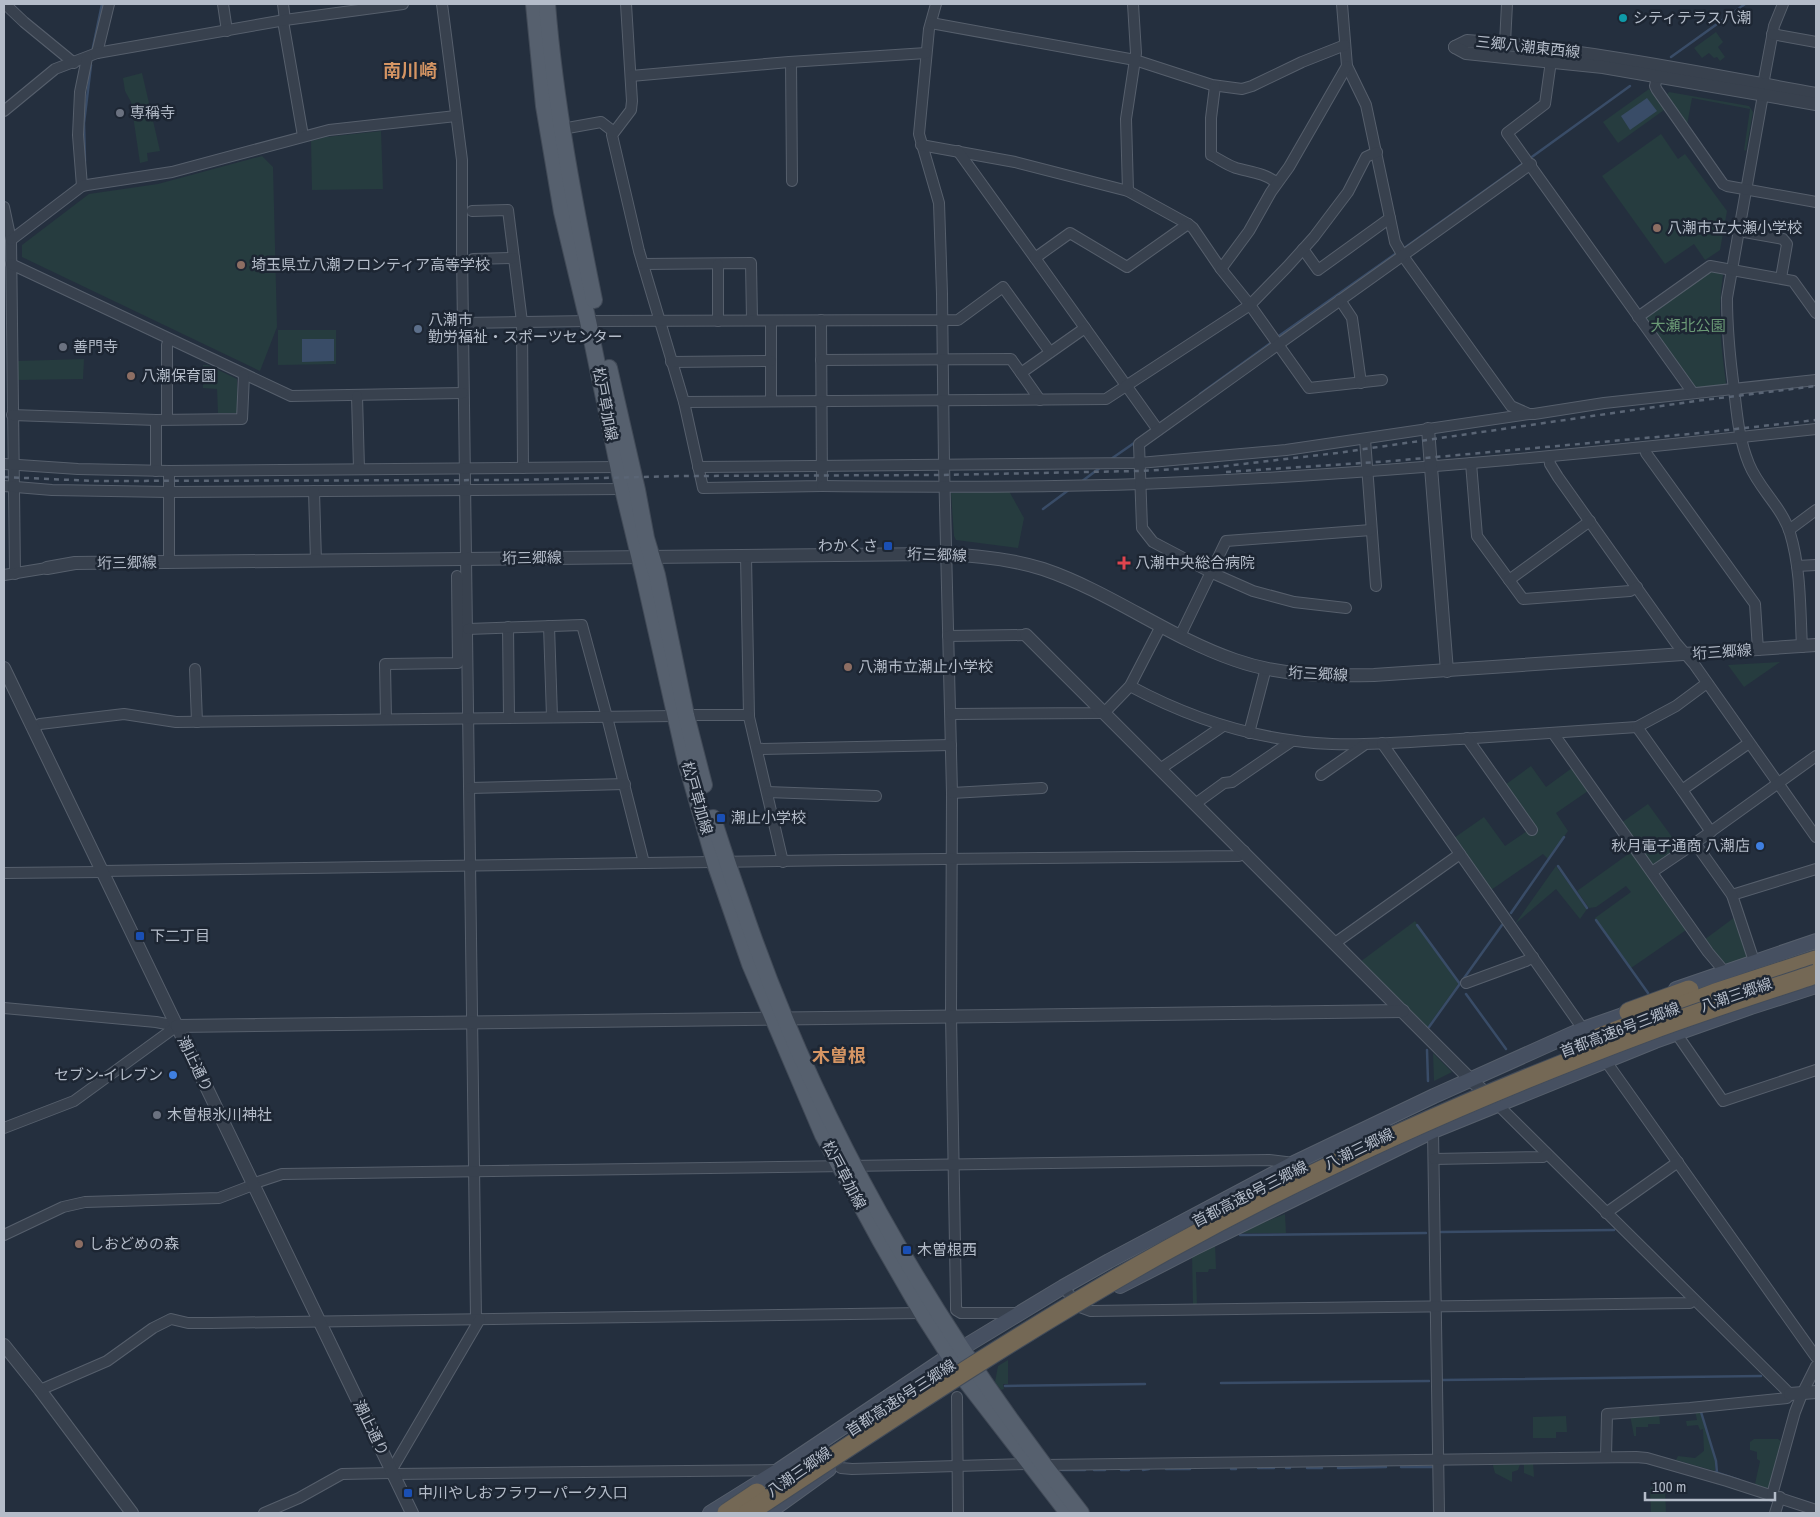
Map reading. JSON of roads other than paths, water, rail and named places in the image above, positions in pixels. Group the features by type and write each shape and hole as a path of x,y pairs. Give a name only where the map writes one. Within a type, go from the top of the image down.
{"highway":[{"path":"1629,1012 1659,1000 1816,948"},
{"name":"首都高速6号三郷線","path":"727,1513 868,1419 1041,1309 1156,1243 1245,1195 1404,1119 1517,1070 1714,993 1816,960"},
{"name":"首都高速6号三郷線","path":"748,1513 976,1363 1048,1319 1168,1249 1318,1172 1522,1081 1653,1030 1816,974"},
{"path":"1653,1030 1689,1024 1816,982"}],"main road":[{"name":"松戸草加線","path":"534,4 542,88 562,212 594,321 637,490 646,538 646,557"},
{"name":"松戸草加線","path":"547,4 562,129 618,467 646,557 681,715 710,806 721,862 763,967 778,1018 831,1122 847,1166 880,1240 922,1313 963,1364 1037,1465 1068,1513"},
{"name":"八潮三郷線","path":"1629,1012 1650,998 1724,971 1816,941"},
{"name":"八潮三郷線","path":"768,1513 832,1467 963,1364 1020,1312 1294,1163 1470,1080 1584,1029 1629,1012 1768,970 1816,953"},
{"name":"八潮三郷線","path":"710,1513 849,1423 1196,1247 1433,1131 1605,1060 1676,1033 1751,1006 1816,986"},
{"path":"1294,1163 1318,1168 1339,1164 1363,1166"},
{"name":"松戸草加線","path":"847,1166 916,1278 963,1364"},
{"name":"松戸草加線","path":"1037,1465 1081,1513"}],"street":[{"path":"5,4 74,63"},
{"path":"82,186 78,135 80,92 108,4"},
{"path":"223,4 227,31"},
{"path":"283,4 284,21 303,136"},
{"path":"4,111 55,69 92,55 284,21 403,4"},
{"path":"442,4 462,160 464,470 468,629 463,663"},
{"path":"626,4 632,101 631,110 612,135 643,264 684,402 704,488 1087,485 1256,479 1549,458 1816,429"},
{"path":"936,4 926,53 918,134 939,202 942,294 944,486 953,860 952,1015 956,1310 961,1313 1020,1312"},
{"path":"1128,190 1126,119 1136,53 1133,4"},
{"path":"1342,4 1347,66 1364,98 1390,218 1400,252 1511,406 1529,414"},
{"path":"1505,43 1507,4"},
{"path":"1781,5 1772,34 1727,298 1727,317 1739,438 1754,476 1789,530 1797,566 1802,647"},
{"path":"931,23 1135,60 1215,86 1242,89 1346,45"},
{"path":"1772,34 1816,42"},
{"name":"三郷八潮東西線","path":"1816,94 1763,90 1657,77 1551,60 1466,53 1455,47 1467,40 1505,43 1624,59 1763,90 1816,104"},
{"path":"630,76 926,53"},
{"path":"1551,60 1545,104 1507,132 1693,393"},
{"path":"791,62 792,181"},
{"path":"1221,269 1248,231 1277,183 1289,168 1347,66"},
{"path":"1657,77 1657,90 1723,184 1746,190 1816,202"},
{"path":"1215,86 1211,118 1211,155 1233,167 1260,174 1277,183"},
{"path":"11,240 82,186 172,172 329,130 456,116"},
{"path":"562,129 601,122 614,132"},
{"path":"921,145 1015,162 1128,190 1193,228 1309,388 1382,380"},
{"path":"958,152 1155,427"},
{"path":"684,402 1106,399 1250,305 1303,249 1348,192 1366,157 1377,152"},
{"path":"1346,608 1280,598 1254,591 1210,572 1152,542 1142,528 1139,444 1155,427 1245,370 1275,341 1340,300 1400,252 1528,161"},
{"path":"4,208 11,240 7,310 8,380 15,465 9,486 15,574"},
{"path":"472,211 508,210 522,322 523,468"},
{"path":"1303,249 1318,270 1390,218"},
{"path":"1035,258 1070,233 1127,267 1188,224"},
{"path":"1739,231 1783,239 1787,244 1780,278"},
{"path":"473,259 514,258"},
{"path":"643,264 751,263 752,320"},
{"path":"11,264 291,396 464,393"},
{"path":"718,264 718,321"},
{"path":"1638,316 1710,266 1793,281 1816,313"},
{"path":"463,323 958,320 1003,287 1050,352"},
{"path":"1340,300 1352,318 1361,383"},
{"path":"821,320 822,486"},
{"path":"771,321 771,401"},
{"path":"1021,373 1085,328"},
{"path":"167,419 167,345 169,339"},
{"path":"822,360 1011,359 1040,400"},
{"path":"672,362 770,362"},
{"path":"12,415 156,420 242,419 244,375"},
{"path":"698,467 1139,463 1286,450 1529,414 1693,393 1816,380"},
{"path":"357,396 359,469"},
{"path":"156,420 156,471"},
{"path":"1428,429 1447,671"},
{"path":"1364,439 1376,586"},
{"path":"1645,447 1646,453 1755,604 1758,650"},
{"path":"1549,458 1550,464 1590,521 1816,837"},
{"path":"1471,463 1477,536 1523,599 1630,591 1637,587"},
{"path":"4,464 156,471 464,470 618,467"},
{"path":"169,471 169,562"},
{"path":"9,486 52,490 169,492 623,488"},
{"path":"314,491 316,561"},
{"path":"1789,530 1816,510"},
{"path":"1509,580 1590,521"},
{"path":"1180,636 1226,541 1371,530"},
{"name":"垳三郷線","path":"47,568 75,563 885,553 947,554 984,557 1042,569 1084,586 1180,636 1236,660 1295,674 1332,676 1447,671 1816,646"},
{"path":"746,556 749,715 784,862"},
{"path":"1797,566 1816,566"},
{"path":"4,575 47,568"},
{"path":"392,1472 478,1319 473,1171 469,718 457,576"},
{"path":"468,629 582,625 625,784 644,863"},
{"path":"550,626 552,717"},
{"path":"950,714 1104,712 1130,686 1161,626"},
{"path":"508,628 509,717"},
{"path":"948,636 1026,635 1244,851 1470,1080 1497,1104 1693,1300 1796,1394"},
{"path":"386,719 385,664 463,663"},
{"name":"潮止通り","path":"4,668 412,1513"},
{"path":"1249,733 1266,668"},
{"path":"195,669 197,722"},
{"path":"1130,686 1168,706 1223,726 1249,733 1292,741 1365,744 1637,727 1676,706 1707,683"},
{"path":"33,728 40,724 124,714 176,722 749,715"},
{"path":"1160,769 1223,726"},
{"path":"1637,727 1711,832"},
{"path":"1553,733 1708,952 1724,971"},
{"path":"1467,738 1532,830"},
{"path":"1195,804 1224,784 1232,782 1292,741"},
{"path":"1382,743 1584,1029"},
{"path":"1682,790 1749,743"},
{"path":"1321,775 1365,744"},
{"path":"758,749 950,745"},
{"path":"1652,872 1816,756"},
{"path":"470,788 625,784"},
{"path":"952,793 1042,788"},
{"path":"766,792 876,796"},
{"path":"1695,843 1732,895 1754,961"},
{"path":"4,873 1239,856 1244,851"},
{"path":"1335,943 1460,854"},
{"path":"1732,895 1816,869"},
{"path":"1466,983 1533,957"},
{"path":"4,1008 156,1022 177,1026 952,1015 1403,1011"},
{"path":"4,1128 74,1101 177,1026"},
{"path":"1676,1033 1723,1101 1816,1070"},
{"path":"1605,1060 1816,1357"},
{"path":"1433,1131 1439,1513"},
{"path":"1434,1159 1543,1157 1547,1154"},
{"path":"4,1235 63,1207 85,1202 219,1198 282,1174 1269,1160 1294,1163"},
{"path":"1606,1213 1678,1162"},
{"path":"1063,1287 1080,1307 1091,1311 1690,1303 1693,1300"},
{"path":"40,1390 107,1361 153,1328 171,1320 188,1323 922,1313"},
{"path":"4,1345 132,1513"},
{"path":"1775,1513 1776,1496 1795,1412 1796,1394 1816,1366"},
{"path":"1606,1457 1607,1414 1787,1398 1796,1394 1816,1392"},
{"path":"957,1397 958,1513"},
{"path":"814,1446 832,1467 852,1469 1606,1457 1647,1458 1776,1496 1816,1510"},
{"path":"264,1513 299,1498 342,1474 392,1472 779,1470"}],"water":[{"path":"1647,98 1657,111 1630,130 1621,116"},
{"path":"302,339 334,339 334,361 302,362"}],"waterway":[{"path":"92,52 102,4"},
{"path":"1671,57 1745,4"},
{"path":"85,161 84,123 91,65"},
{"path":"1529,159 1630,86"},
{"path":"1403,249 1525,162"},
{"path":"1276,338 1398,252"},
{"path":"1200,394 1272,342"},
{"path":"1111,459 1137,441"},
{"path":"1081,482 1101,467"},
{"path":"1043,509 1070,489"},
{"path":"1511,913 1564,837"},
{"path":"1558,866 1587,908"},
{"path":"1596,920 1648,993"},
{"path":"1417,925 1460,984"},
{"path":"1429,1027 1502,925"},
{"path":"1466,994 1506,1049"},
{"path":"1427,1050 1428,1081"},
{"path":"1441,1232 1614,1230"},
{"path":"1240,1235 1426,1233"},
{"path":"1442,1380 1761,1376"},
{"path":"1221,1383 1429,1381"},
{"path":"1005,1386 1145,1384"},
{"path":"1701,1412 1716,1461 1717,1473"},
{"path":"1338,1468 1386,1467"},
{"path":"1401,1467 1432,1467"},
{"path":"1258,1468 1274,1468"},
{"path":"1307,1468 1322,1468"},
{"path":"1143,1470 1149,1469"},
{"path":"1166,1469 1190,1469"},
{"path":"1231,1469 1236,1469"},
{"path":"1062,1470 1085,1470"},
{"path":"1094,1470 1105,1470"},
{"path":"1121,1470 1129,1470"},
{"path":"1715,1472 1739,1480"}],"railway":[{"path":"4,477 95,481 518,480 684,476 939,475 1137,471 1217,467 1337,453 1696,401 1816,386"},
{"path":"1226,472 1392,461 1700,433 1816,420"}],"place":[{"name":"シティテラス八潮","path":"1623,18"},
{"name":"専稱寺","path":"120,113"},
{"name":"八潮市立大瀬小学校","path":"1657,228"},
{"name":"埼玉県立八潮フロンティア高等学校","path":"241,265"},
{"name":"八潮市 勤労福祉・スポーツセンター","path":"418,329"},
{"name":"善門寺","path":"63,347"},
{"name":"八潮保育園","path":"131,376"},
{"name":"わかくさ","path":"888,546"},
{"name":"八潮中央総合病院","path":"1124,563"},
{"name":"八潮市立潮止小学校","path":"848,667"},
{"name":"潮止小学校","path":"721,818"},
{"name":"秋月電子通商 八潮店","path":"1760,846"},
{"name":"下二丁目","path":"140,936"},
{"name":"セブン-イレブン","path":"173,1075"},
{"name":"木曽根氷川神社","path":"157,1115"},
{"name":"しおどめの森","path":"79,1244"},
{"name":"木曽根西","path":"907,1250"},
{"name":"中川やしおフラワーパーク入口","path":"408,1493"}],"district":[{"name":"南川崎","path":"410,71"},
{"name":"木曽根","path":"839,1056"}],"park label":[{"name":"大瀬北公園","path":"1688,326"}]}
